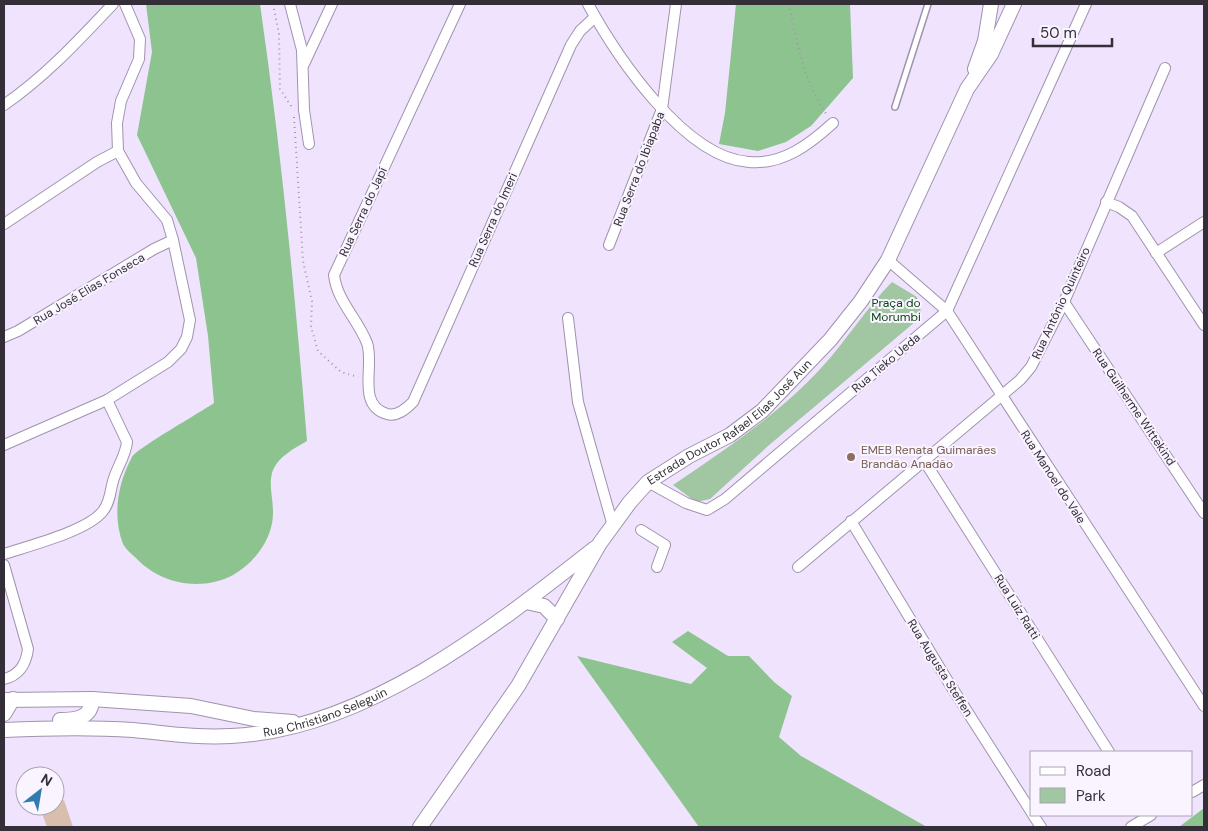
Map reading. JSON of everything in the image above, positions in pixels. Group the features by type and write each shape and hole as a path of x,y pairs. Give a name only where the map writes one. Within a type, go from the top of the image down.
{"main road":[{"path":"967,89 985,41 991,4"},
{"name":"Estrada Doutor Rafael Elias José Aun","path":"420,827 518,686 600,543 630,502 648,482 689,456 730,435 762,411 830,340 861,301 888,260 967,89 992,54 1014,4"},
{"name":"Rua Christiano Seleguin","path":"4,730 132,730 185,737 270,732 304,723 385,693 485,631 526,602 600,543"},
{"path":"526,602 544,606 557,619"},
{"path":"4,714 8,699 92,699 191,706 254,719 304,723"},
{"path":"42,729 55,720 77,720 82,717 92,707 92,699"}],"street":[{"path":"4,105 24,92 61,58 113,4"},
{"path":"4,446 107,400 168,362 182,349 188,337 190,320 173,240 166,220 136,183 118,151 117,123 121,101 139,59 140,39 125,4"},
{"path":"290,4 304,66 304,110 309,144"},
{"path":"304,66 332,4"},
{"name":"Rua Serra do Japí","path":"389,415 378,410 371,402 368,381 371,353 355,317 336,288 334,276 460,4"},
{"path":"588,4 629,71 662,109 690,134 721,155 749,162 774,160 795,152 833,123"},
{"name":"Rua Serra do Ibiapaba","path":"609,245 662,109 676,4"},
{"name":"Rua Tieko Ueda","path":"648,482 686,503 707,510 725,499 946,311 1086,4"},
{"name":"Rua Serra do Imeri","path":"389,415 403,412 413,402 571,45 580,31 595,17"},
{"name":"Rua Antônio Quinteiro","path":"798,567 851,521 925,462 1000,395 1020,380 1031,367 1064,302 1165,68"},
{"path":"4,224 97,162 118,151"},
{"path":"1106,202 1119,207 1132,216 1204,325"},
{"path":"1156,252 1204,222"},
{"name":"Rua José Elias Fonseca","path":"4,337 18,331 154,249 173,240"},
{"name":"Rua Manoel do Vale","path":"888,260 946,311 1204,706"},
{"name":"Rua Guilherme Wittekind","path":"1064,302 1204,513"},
{"path":"568,318 578,402 613,526"},
{"path":"4,554 56,537 90,521 103,511 110,497 112,484 127,442 107,400"},
{"name":"Rua Luiz Ratti","path":"925,462 1108,751"},
{"name":"Rua Augusta Steffen","path":"851,521 949,683 1030,811"},
{"path":"641,530 665,545 657,567"},
{"path":"4,565 28,648 26,662 18,672 4,679"},
{"path":"1193,791 1204,785"},
{"name":"Rua Augusta Steffen","path":"1033,816 1041,827"},
{"path":"1131,827 1148,816"}],"lane":[{"path":"895,107 928,4"}],"path":[{"path":"273,4 279,34 280,89 293,109 303,261 312,301 311,327 318,351 341,372 368,381"},
{"path":"789,4 796,40 812,87 821,106 833,123"}],"green space":[{"path":"146,4 260,4 287,222 307,441 283,457 273,470 271,485 272,521 267,540 262,548 249,564 241,570 221,580 208,583 182,583 157,574 146,567 123,544 118,522 117,511 120,488 132,457 156,439 214,403 208,336 196,258 137,135 152,52"},
{"path":"736,4 850,4 853,78 811,126 786,142 758,151 719,144 725,113"},
{"name":"Praça do Morumbi","path":"892,282 917,297 922,316 768,446 710,499 696,502 673,485 770,416 788,400 831,357"},
{"path":"688,631 728,656 749,656 774,682 792,696 779,737 801,756 927,827 699,827 577,656 691,684 707,668 672,642"},
{"path":"1204,808 1204,827 1179,827"}],"building":[{"path":"65,803 73,827 47,827 43,816 65,816"}],"place":[{"name":"EMEB Renata Guimarães Brandão Anadão","path":"851,457"}]}
